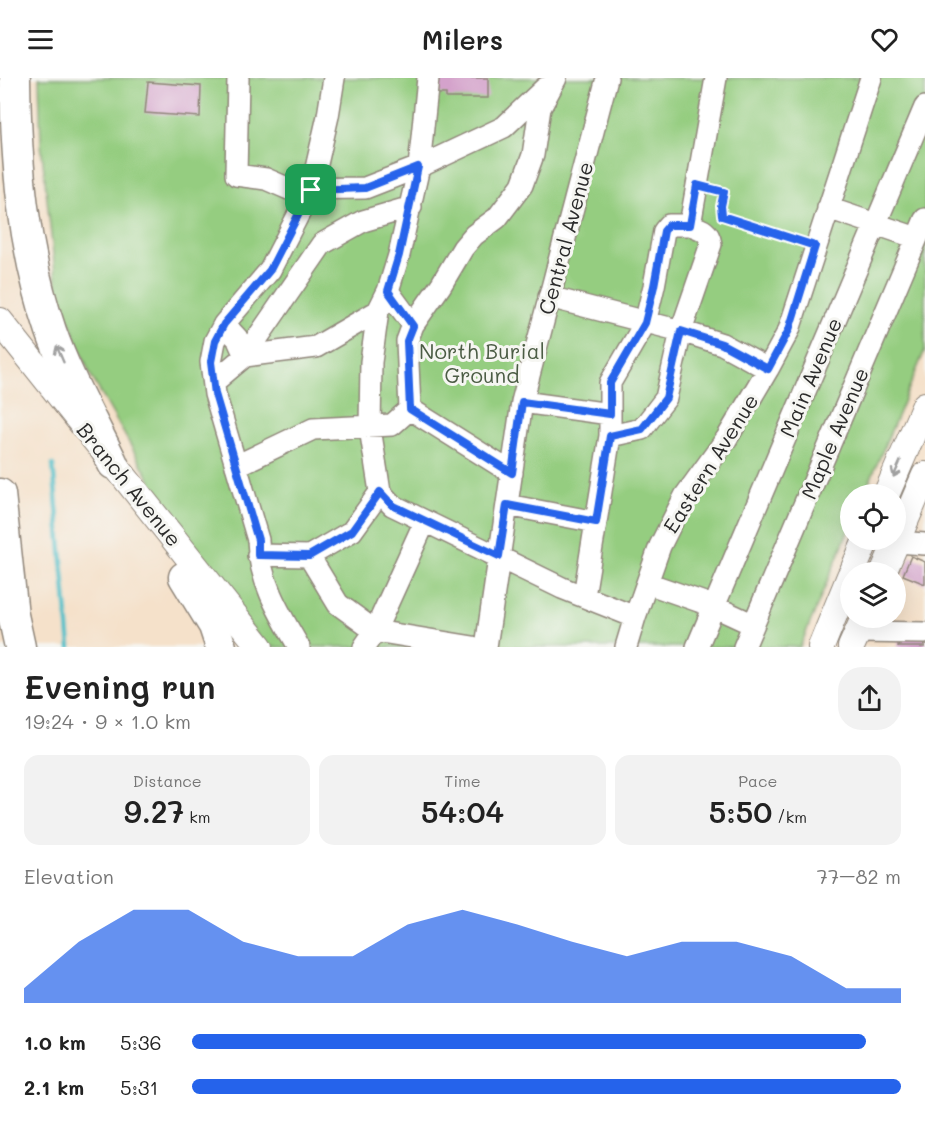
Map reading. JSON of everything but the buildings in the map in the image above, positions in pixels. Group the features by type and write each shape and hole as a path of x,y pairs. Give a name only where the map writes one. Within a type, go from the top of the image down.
{"highway":[{"path":"15,78 20,187 37,287 60,355 113,464"},
{"path":"0,494 13,615 20,647"},
{"path":"184,577 213,626 221,647"}],"main road":[{"name":"Branch Avenue","path":"4,340 113,464 260,647"},
{"name":"Branch Avenue","path":"4,340 238,647"},
{"path":"891,484 925,405"},
{"path":"906,520 925,475"},
{"path":"822,647 840,602"}],"street":[{"path":"238,78 236,175 267,180 289,189 311,190 365,188 504,128 556,78"},
{"path":"299,647 268,593 258,555 258,540 236,466 211,362 215,341 224,324 270,270 311,190 334,78"},
{"path":"428,78 411,207 388,291 378,311 371,362 370,428 380,492 392,505 562,588 635,617"},
{"path":"371,362 410,333 463,248 474,235 497,218 522,185 533,155 540,108 556,78"},
{"name":"Central Avenue","path":"486,647 522,402 607,78"},
{"path":"690,225 716,78"},
{"name":"Eastern Avenue","path":"626,647 660,546 685,496 727,438 789,330 871,78"},
{"name":"Main Avenue","path":"697,647 925,106"},
{"path":"214,382 245,356 322,244 363,221 411,207"},
{"path":"828,208 876,222 921,228"},
{"path":"584,596 610,436 610,383 645,323 664,231 669,225 690,225 702,229 709,235 711,244 681,331 666,398 642,429 610,436"},
{"name":"Maple Avenue","path":"744,647 921,228"},
{"path":"236,466 313,429 370,428 392,425 410,409 410,333 388,291"},
{"path":"549,297 722,344 768,369"},
{"path":"245,356 316,347 378,311"},
{"path":"224,324 237,338 245,356"},
{"path":"522,402 610,414"},
{"path":"410,409 512,473"},
{"path":"258,555 309,556 352,531 380,492"},
{"path":"507,505 596,522"},
{"path":"370,639 425,521"},
{"path":"906,543 925,544"},
{"path":"309,556 338,604 370,639 473,647"},
{"path":"647,583 713,606 752,624"},
{"path":"858,632 925,633"}],"path":[{"path":"697,185 724,192 721,206 722,216 815,246"}],"green space":[{"name":"North Burial Ground","path":"39,78 925,78 925,350 869,484 840,484 840,550 800,647 266,647 186,543 90,374 57,290 41,144"}],"waterway":[{"path":"53,465 70,647"}],"route":[{"path":"418,167 411,207 388,291 413,326 407,341 410,409 512,473 522,402 610,414 610,383 645,323 664,231 669,225 690,225 697,185 724,192 721,206 722,216 815,246 789,330 768,369 722,344 681,331 666,398 642,429 610,436 596,522 507,505 499,556 392,505 380,492 352,531 309,556 258,555 258,540 215,394 211,362 215,341 224,324 270,270 311,190 365,188 418,167"}]}
